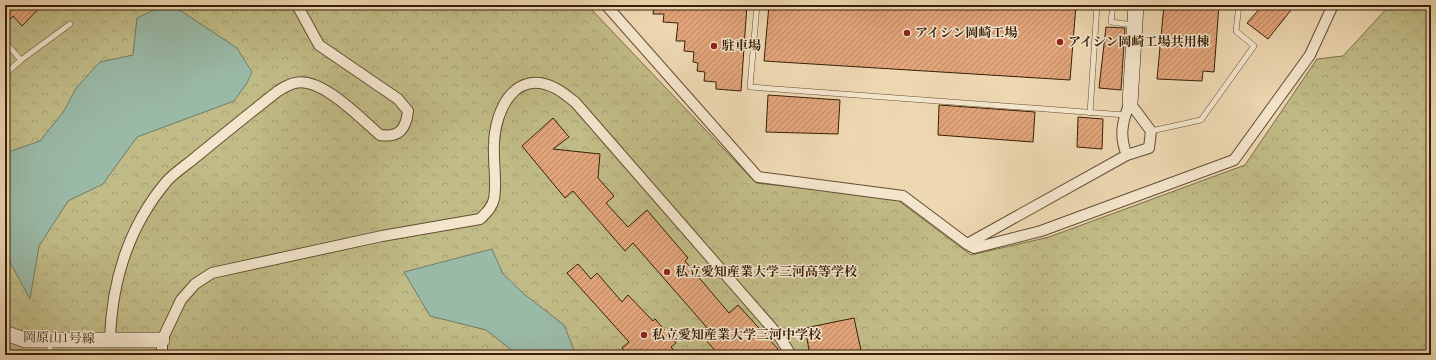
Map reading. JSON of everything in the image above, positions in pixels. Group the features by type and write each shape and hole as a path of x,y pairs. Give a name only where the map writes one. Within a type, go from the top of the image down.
{"street":[{"path":"110,338 111,314 119,269 129,243 147,209 168,180 278,91 296,82 314,84 328,91 380,135 390,136 400,132 407,122 408,111 398,99 319,45 297,5"},
{"path":"606,5 758,177 903,196 974,248 1041,231 1234,160 1310,55 1333,5"},
{"path":"1127,155 1121,142 1127,109 1136,5"},
{"path":"162,355 162,340 181,300 195,284 212,273 382,236 480,219 489,210 494,199 494,142 500,113 507,98 517,88 528,84 541,83 556,88 575,102 779,336 791,355"},
{"path":"967,244 1127,155 1149,148 1151,131 1127,109"},
{"name":"岡原山1号線","path":"5,333 50,348 110,338 162,340"}],"lane":[{"path":"757,5 750,87 1090,113 1127,109"},
{"path":"1090,113 1097,5"},
{"path":"1113,5 1111,22 1134,26"},
{"path":"1151,131 1201,120 1254,46 1236,31 1239,5"},
{"path":"5,74 21,60 70,24"},
{"path":"5,42 21,60"}],"green space":[{"path":"5,5 591,5 590,8 756,183 895,198 971,255 1049,237 1245,165 1317,59 1343,56 1390,5 1431,5 1431,354 5,355"}],"shaded area":[{"path":"157,5 172,5 237,48 252,72 247,83 234,101 137,137 103,184 68,201 39,246 30,299 11,264 5,248 5,204 7,198 5,153 40,141 64,111 76,88 100,62 133,55 137,18 156,9"},
{"path":"492,249 503,274 524,294 564,325 576,355 543,355 514,352 486,330 430,316 404,272"}],"building":[{"path":"5,5 42,5 22,26 13,16 5,25"},
{"name":"駐車場","path":"654,5 747,5 741,91 716,89 716,82 704,81 705,72 697,71 698,63 693,62 694,52 684,51 685,41 676,41 678,23 663,22 664,14 653,14"},
{"name":"アイシン岡崎工場","path":"769,5 1076,5 1070,80 764,61"},
{"path":"1164,5 1219,5 1214,72 1203,71 1202,81 1157,79"},
{"path":"1263,5 1295,5 1268,39 1247,23"},
{"path":"1106,27 1125,28 1121,90 1099,88"},
{"path":"768,95 840,100 838,134 766,132"},
{"path":"939,105 1035,112 1033,142 938,135"},
{"path":"1078,117 1103,119 1102,149 1077,147"},
{"path":"553,118 569,137 553,149 600,154 598,178 614,196 606,203 628,227 647,210 688,258 685,261 729,313 738,305 778,349 772,355 719,355 703,337 709,330 633,243 625,251 573,191 565,198 522,146"},
{"path":"578,264 591,279 597,273 622,302 628,295 653,321 655,319 676,343 671,347 678,355 628,355 622,348 629,342 567,273"},
{"path":"854,318 862,355 810,355 805,328"}],"place":[{"name":"アイシン岡崎工場","path":"907,33"},
{"name":"アイシン岡崎工場共用棟","path":"1060,42"},
{"name":"駐車場","path":"714,46"},
{"name":"私立愛知産業大学三河高等学校","path":"667,272"},
{"name":"私立愛知産業大学三河中学校","path":"644,335"}]}
